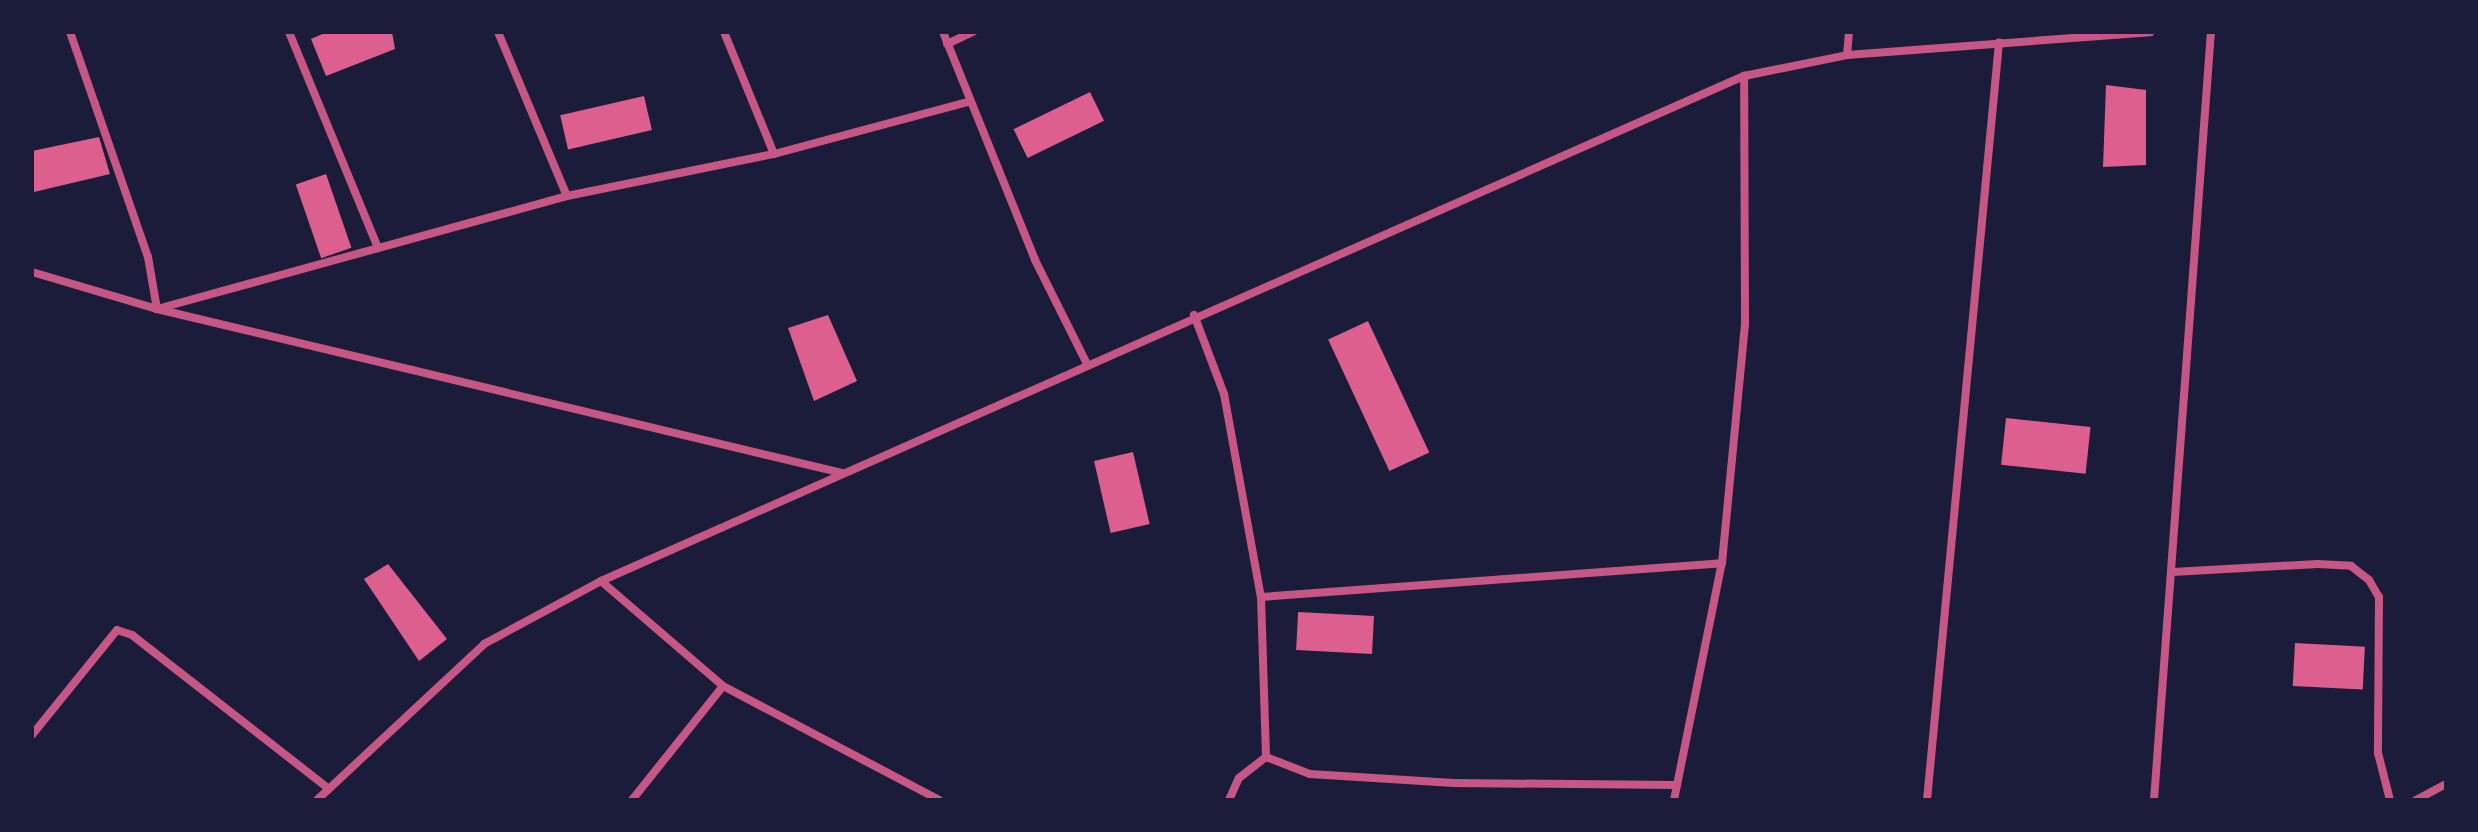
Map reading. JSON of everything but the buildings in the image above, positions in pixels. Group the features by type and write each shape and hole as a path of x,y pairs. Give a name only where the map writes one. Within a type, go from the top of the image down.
{"street":[{"path":"70,32 148,257 157,309"},
{"path":"289,32 378,248"},
{"path":"498,32 567,196"},
{"path":"724,32 774,154"},
{"path":"943,32 968,102 1035,260 1086,362"},
{"path":"947,44 973,32"},
{"path":"1847,55 1849,32"},
{"path":"317,800 484,644 601,581 1086,362 1744,76 1847,55 2051,36 2150,32"},
{"path":"2154,800 2211,32"},
{"path":"1927,800 1999,42"},
{"path":"1674,800 1722,563 1745,325 1744,76"},
{"path":"157,309 567,196 774,154 968,102"},
{"path":"32,272 157,309 843,473"},
{"path":"1194,315 1224,394 1261,597 1266,757"},
{"path":"1261,597 1722,563"},
{"path":"2173,572 2318,564 2351,566 2369,580 2379,597 2378,753 2390,800"},
{"path":"601,581 723,686 939,800"},
{"path":"32,735 117,630 132,635 328,788"},
{"path":"632,800 723,686"},
{"path":"1266,757 1310,774 1454,783 1677,785"},
{"path":"1229,800 1239,778 1266,757"},
{"path":"2416,800 2446,784"}]}
